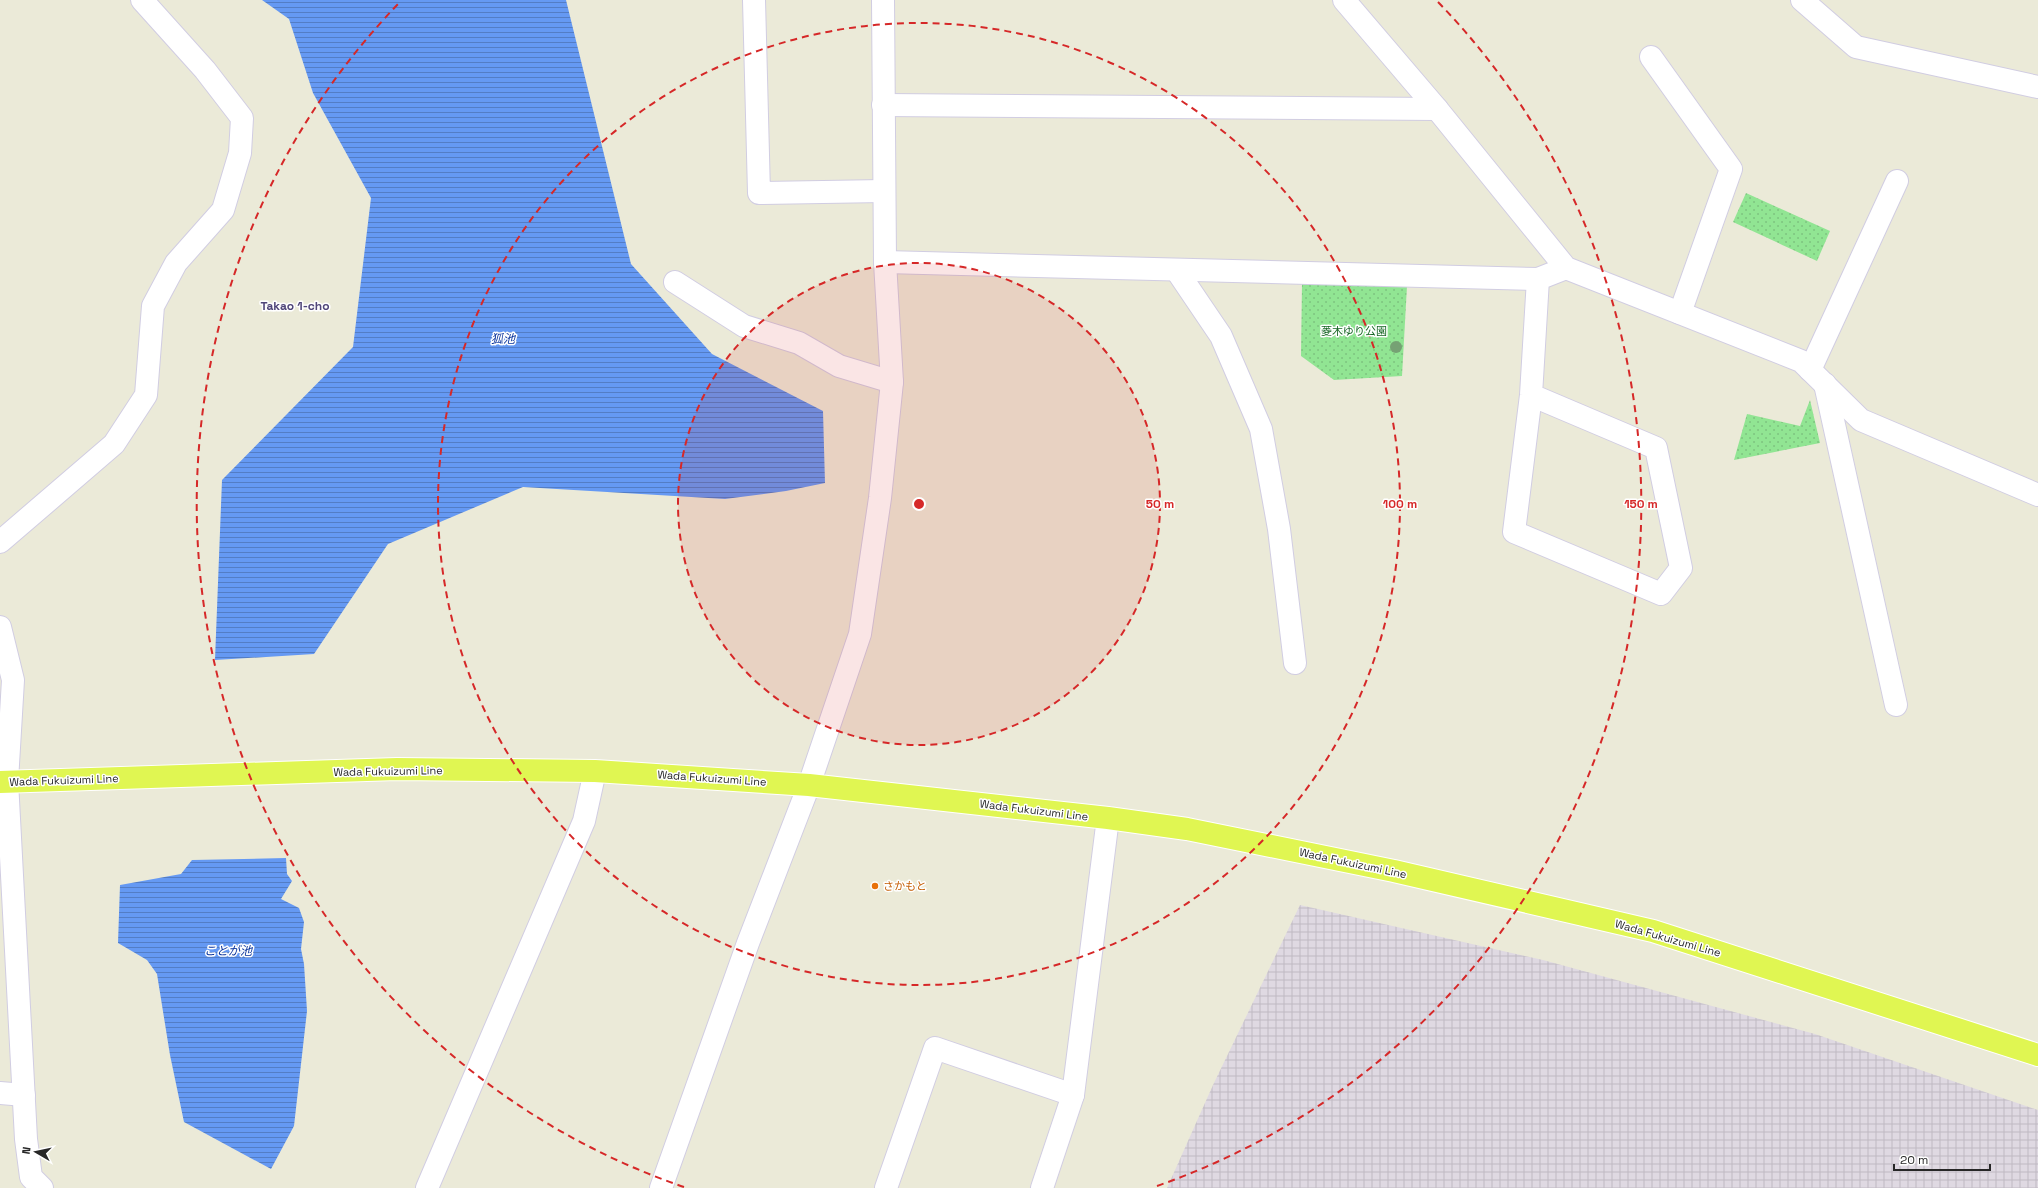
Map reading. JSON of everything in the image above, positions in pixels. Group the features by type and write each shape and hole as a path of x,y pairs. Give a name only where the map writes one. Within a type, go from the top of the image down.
{"main road":[{"name":"Wada Fukuizumi Line","path":"3,782 397,769 595,771 809,784 1108,818 1187,829 1394,871 1653,931 2038,1055"}],"street":[{"path":"0,542 114,444 146,395 153,306 176,263 223,210 240,153 242,118 206,70 142,0"},
{"path":"754,0 759,193 884,191"},
{"path":"661,1188 748,943 809,784 860,634 880,498 892,382 885,262 883,0"},
{"path":"1344,0 1437,110 1566,268 1802,361 1861,420 2038,495"},
{"path":"1802,0 1856,47 2038,87"},
{"path":"1651,57 1731,169 1680,313"},
{"path":"883,105 1437,110"},
{"path":"1896,706 1818,377 1897,181"},
{"path":"885,262 1177,271 1538,279 1566,268"},
{"path":"1177,271 1221,336 1261,428 1278,529 1295,663"},
{"path":"1531,395 1656,448 1681,568 1661,594 1514,532 1531,395 1538,279"},
{"path":"675,282 744,326 799,343 839,366 892,382"},
{"path":"0,627 13,680 3,782 24,1095 32,1184"},
{"path":"427,1188 584,821 595,771"},
{"path":"1042,1188 1073,1095 1108,818"},
{"path":"886,1188 935,1048 1073,1095"},
{"path":"0,1093 24,1095"}],"shaded area":[{"path":"1300,905 1543,960 1815,1034 2038,1110 2038,1188 1167,1188 1213,1085"}],"green space":[{"path":"1746,193 1830,231 1817,261 1733,222"},
{"name":"菱木ゆり公園","path":"1302,283 1407,286 1402,376 1334,380 1301,356"},
{"path":"1810,400 1820,443 1734,460 1747,414 1800,426"}],"water":[{"name":"狐池","path":"262,0 566,0 631,264 712,354 823,411 825,483 786,491 725,499 523,487 388,544 314,654 215,660 222,480 353,347 371,198 313,93 289,19"},
{"name":"ことが池","path":"286,858 287,874 292,881 281,899 299,908 304,922 301,949 304,964 307,1011 294,1126 271,1169 184,1122 170,1055 157,974 147,960 118,943 120,885 181,874 192,860"}],"place":[{"name":"さかもと","path":"875,886"}],"district":[{"name":"Takao 1-cho","path":"295,306"}]}
